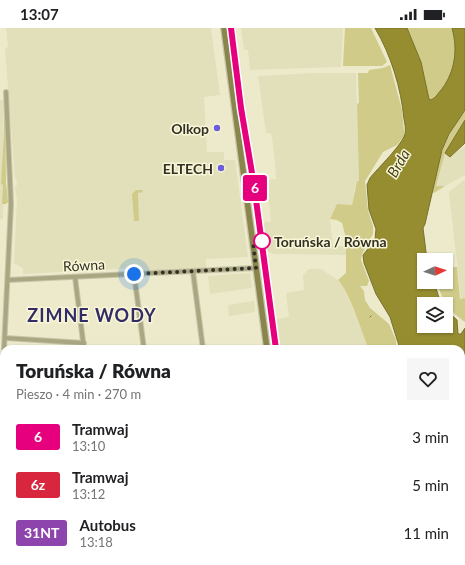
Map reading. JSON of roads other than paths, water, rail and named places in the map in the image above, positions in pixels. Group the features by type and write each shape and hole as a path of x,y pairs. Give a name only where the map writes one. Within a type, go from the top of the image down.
{"street":[{"path":"224,28 266,345"},
{"path":"4,345 12,204 6,92"},
{"name":"Równa","path":"8,280 256,268"},
{"path":"193,272 202,345"},
{"path":"134,274 143,345"},
{"path":"5,338 84,343 75,277"}],"water":[{"name":"Brda","path":"375,28 407,28 421,62 429,99 431,100 436,97 450,75 455,52 452,28 465,28 465,110 449,134 442,150 423,228 426,253 417,253 417,289 436,289 439,297 417,297 417,333 453,333 453,316 457,320 458,334 461,334 465,328 465,345 399,345 390,317 376,294 364,263 363,255 375,240 376,229 369,210 367,185 370,178 403,139 405,134 405,125 398,84 386,49"},
{"path":"465,120 465,143 450,157 445,153"}],"tram line":[{"name":"6","path":"231,28 241,108 254,185 275,345"}],"place":[{"name":"Olkop","path":"217,128"},
{"name":"ELTECH","path":"221,168"},
{"name":"Toruńska / Równa","path":"262,241"}],"district":[{"name":"ZIMNE WODY","path":"92,315"}]}
